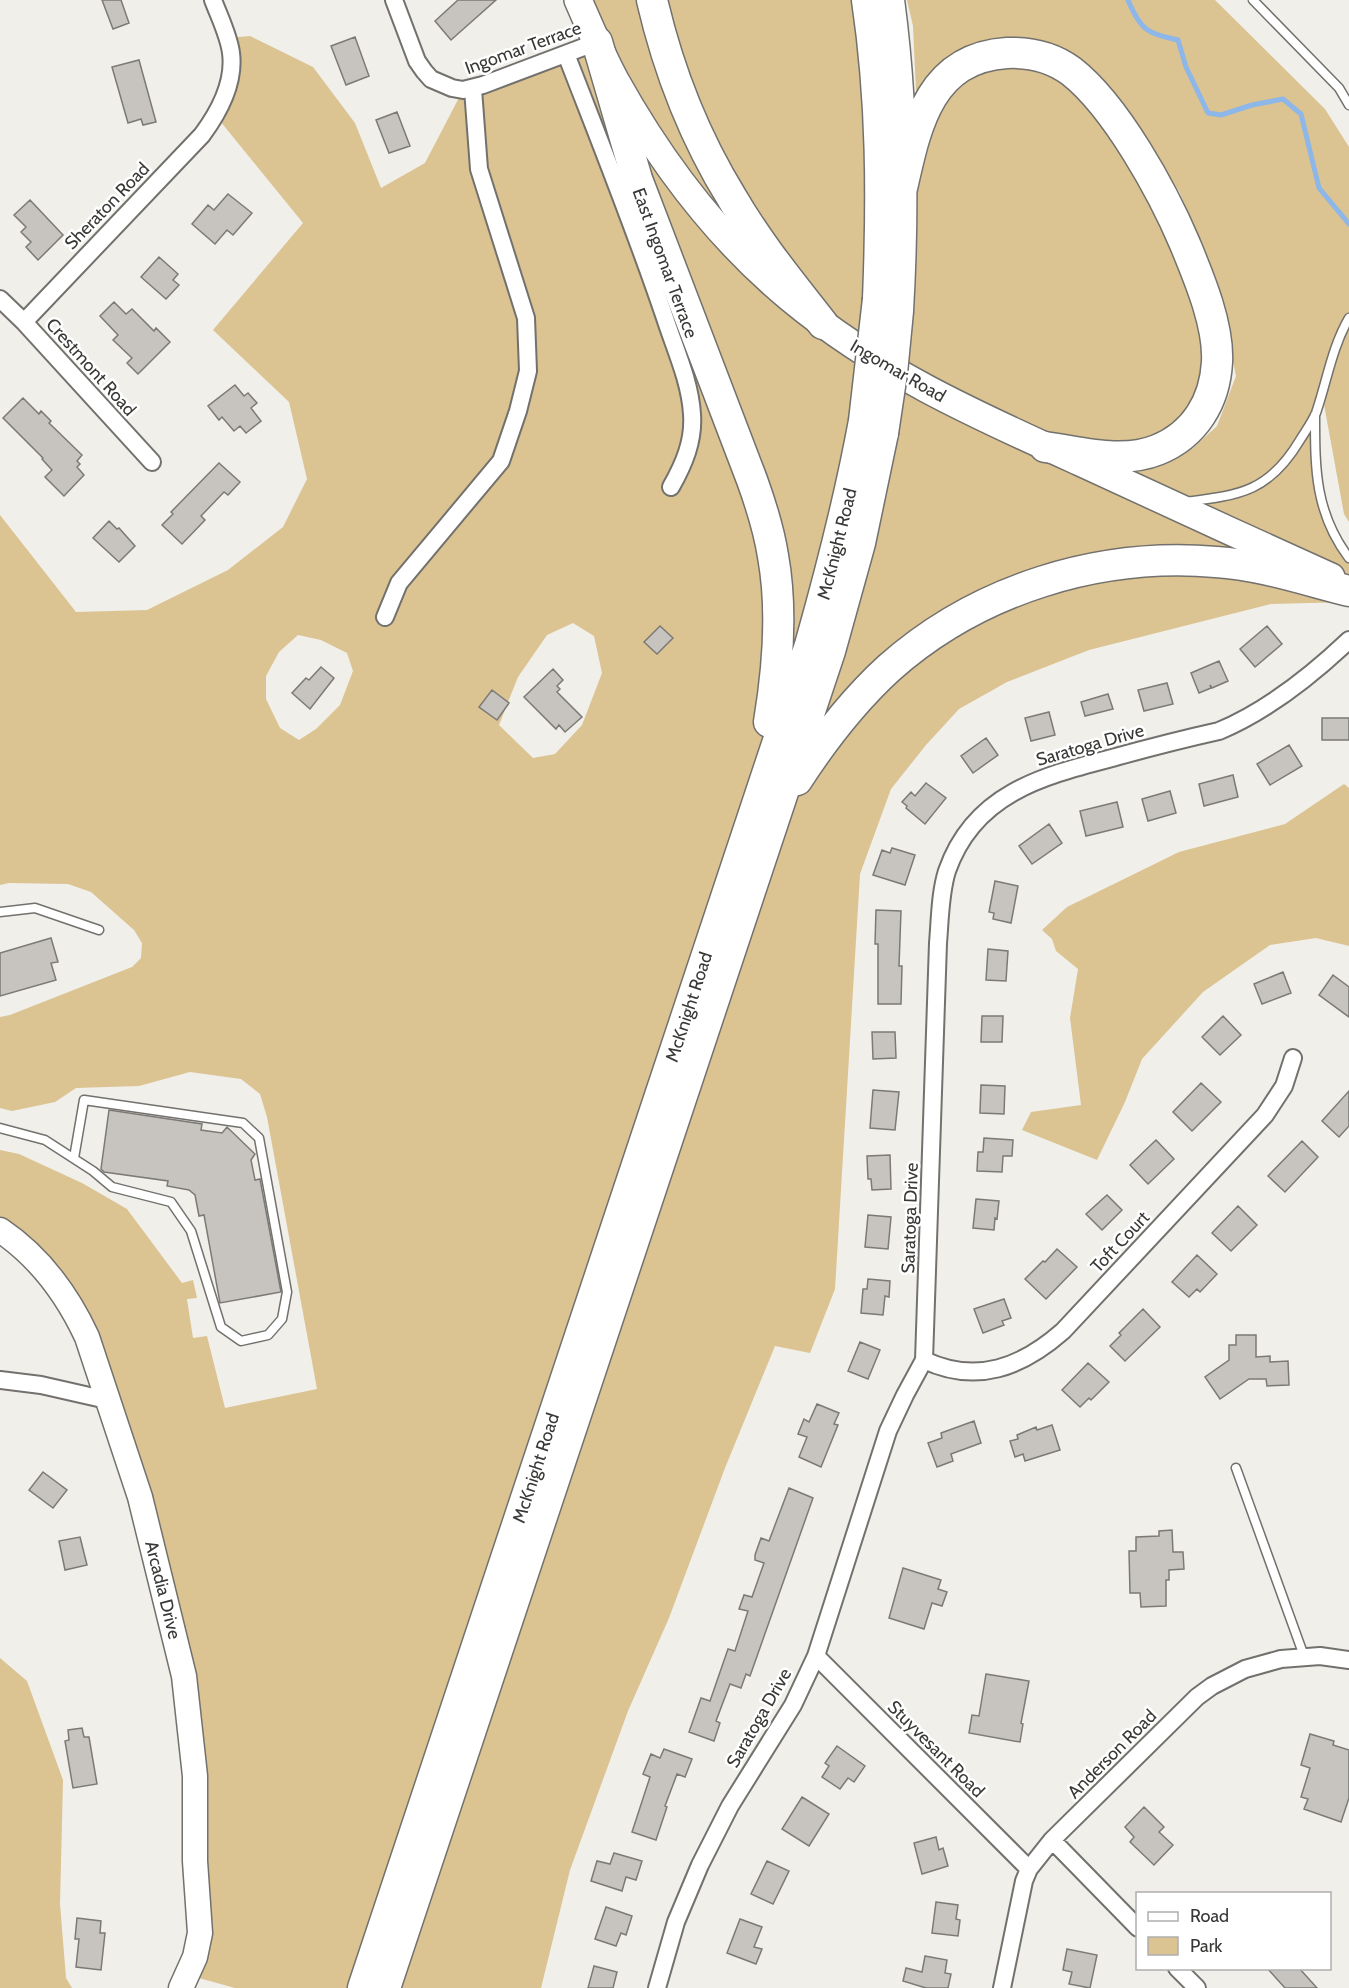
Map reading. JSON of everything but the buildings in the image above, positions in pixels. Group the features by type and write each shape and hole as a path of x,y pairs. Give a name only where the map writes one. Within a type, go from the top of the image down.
{"highway":[{"path":"652,0 671,68 712,164 752,230 823,324"},
{"name":"McKnight Road","path":"363,1988 767,808 830,651 843,608 873,488 874,427 892,372 881,199 877,83 867,0"},
{"name":"McKnight Road","path":"888,305 902,188 898,82 889,0"},
{"path":"597,42 637,179 752,480 773,556 778,609 777,664 767,808"},
{"path":"902,188 918,122 939,86 958,69 970,63 996,54 1010,53 1043,57 1072,73 1108,111 1153,180 1194,265 1213,327 1217,359 1210,400 1203,413 1185,433 1159,449 1145,454 1116,457 1046,447"},
{"path":"767,808 888,669 949,624 1030,585 1090,568 1120,563 1184,560 1250,566 1349,591"},
{"name":"McKnight Road","path":"385,1988 767,808"}],"main road":[{"name":"Ingomar Road","path":"578,0 634,112 679,179 704,211 759,270 823,324 854,347 912,382 1046,447 1349,585"}],"street":[{"name":"Sheraton Road","path":"24,322 202,135 216,116 225,96 231,73 231,52 213,0"},
{"path":"385,617 399,583 501,461 518,411 528,371 526,318 479,169 468,89 441,85 424,71 417,61 394,0"},
{"name":"Ingomar Terrace","path":"468,89 597,42"},
{"name":"East Ingomar Terrace","path":"566,54 647,264 691,399 693,429 682,465 671,487"},
{"name":"Crestmont Road","path":"0,299 24,322 152,462"},
{"name":"Saratoga Drive","path":"657,1988 676,1922 715,1835 747,1777 793,1705 816,1656 888,1431 924,1360 938,943 947,872 956,850 983,815 1018,788 1059,772 1219,731 1238,723 1253,716 1346,649"},
{"name":"Toft Court","path":"924,1360 942,1368 961,1371 984,1370 1012,1364 1046,1346 1063,1331 1265,1115 1284,1086 1293,1058"},
{"name":"Arcadia Drive","path":"0,1230 15,1240 51,1276 87,1337 140,1497 184,1676 195,1776 195,1861 200,1933 195,1957 181,1988"},
{"path":"0,1380 41,1385 107,1400"},
{"name":"Stuyvesant Road","path":"816,1656 1029,1869"},
{"name":"Anderson Road","path":"1002,1988 1024,1881 1029,1869 1052,1840 1197,1697 1236,1672 1263,1663 1304,1656 1349,1660"},
{"path":"1052,1840 1136,1927"},
{"path":"1180,1970 1197,1988"}],"lane":[{"path":"1252,0 1339,88 1349,105"},
{"path":"1170,503 1230,496 1249,490 1280,468 1289,458 1315,415 1332,358 1349,318"},
{"path":"1315,415 1315,463 1318,493 1329,523 1349,558"},
{"path":"0,912 36,908 99,930"},
{"path":"0,1128 45,1140 93,1171 112,1187 171,1202 191,1231 221,1327 241,1341 268,1335 282,1318 287,1292 259,1138 243,1123 84,1101 74,1158"},
{"path":"1236,1468 1304,1656"}],"green space":[{"path":"578,0 867,0 901,249 931,97 1024,54 1108,111 1217,345 1171,459 1192,449 1217,426 1236,376 1218,287 1179,191 1098,73 1048,42 997,40 951,56 916,91 913,26 907,0 1215,0 1325,109 1349,147 1349,522 1344,514 1323,399 1315,415 1318,493 1349,558 1349,602 1271,604 1089,650 1007,682 959,709 926,745 891,789 860,874 835,1289 810,1353 775,1346 725,1468 669,1618 628,1711 570,1870 541,1988 385,1988 853,480 363,1988 235,1988 188,1975 195,1957 184,1675 87,1337 0,1230 0,1150 19,1154 82,1183 127,1209 182,1283 193,1280 197,1298 187,1299 193,1338 207,1336 225,1408 317,1389 267,1117 260,1094 241,1079 190,1072 139,1086 76,1088 55,1102 12,1111 0,1108 0,1017 132,967 141,958 142,943 134,930 91,892 68,884 9,883 0,885 0,515 76,612 147,610 228,570 283,527 307,479 289,402 213,330 303,223 216,116 225,96 227,38 250,36 313,67 355,123 381,188 425,163 463,90 596,42","holes":["573,623 594,636 602,673 582,725 555,754 533,758 499,725 518,677 547,635","298,635 321,640 347,653 353,671 340,705 316,729 299,740 280,728 266,699 266,676 279,652"]},
{"path":"1344,784 1349,788 1349,946 1316,938 1270,945 1203,992 1142,1059 1125,1102 1097,1160 1022,1130 1031,1112 1081,1105 1070,1018 1078,969 1056,951 1052,939 1042,930 1067,907 1179,852 1285,824"},
{"path":"0,1658 27,1681 63,1780 60,1904 66,1978 72,1988 0,1988"}],"waterway":[{"path":"1128,0 1137,18 1146,29 1178,40 1186,67 1208,113 1221,115 1252,105 1283,99 1301,114 1319,188 1349,224"}]}
